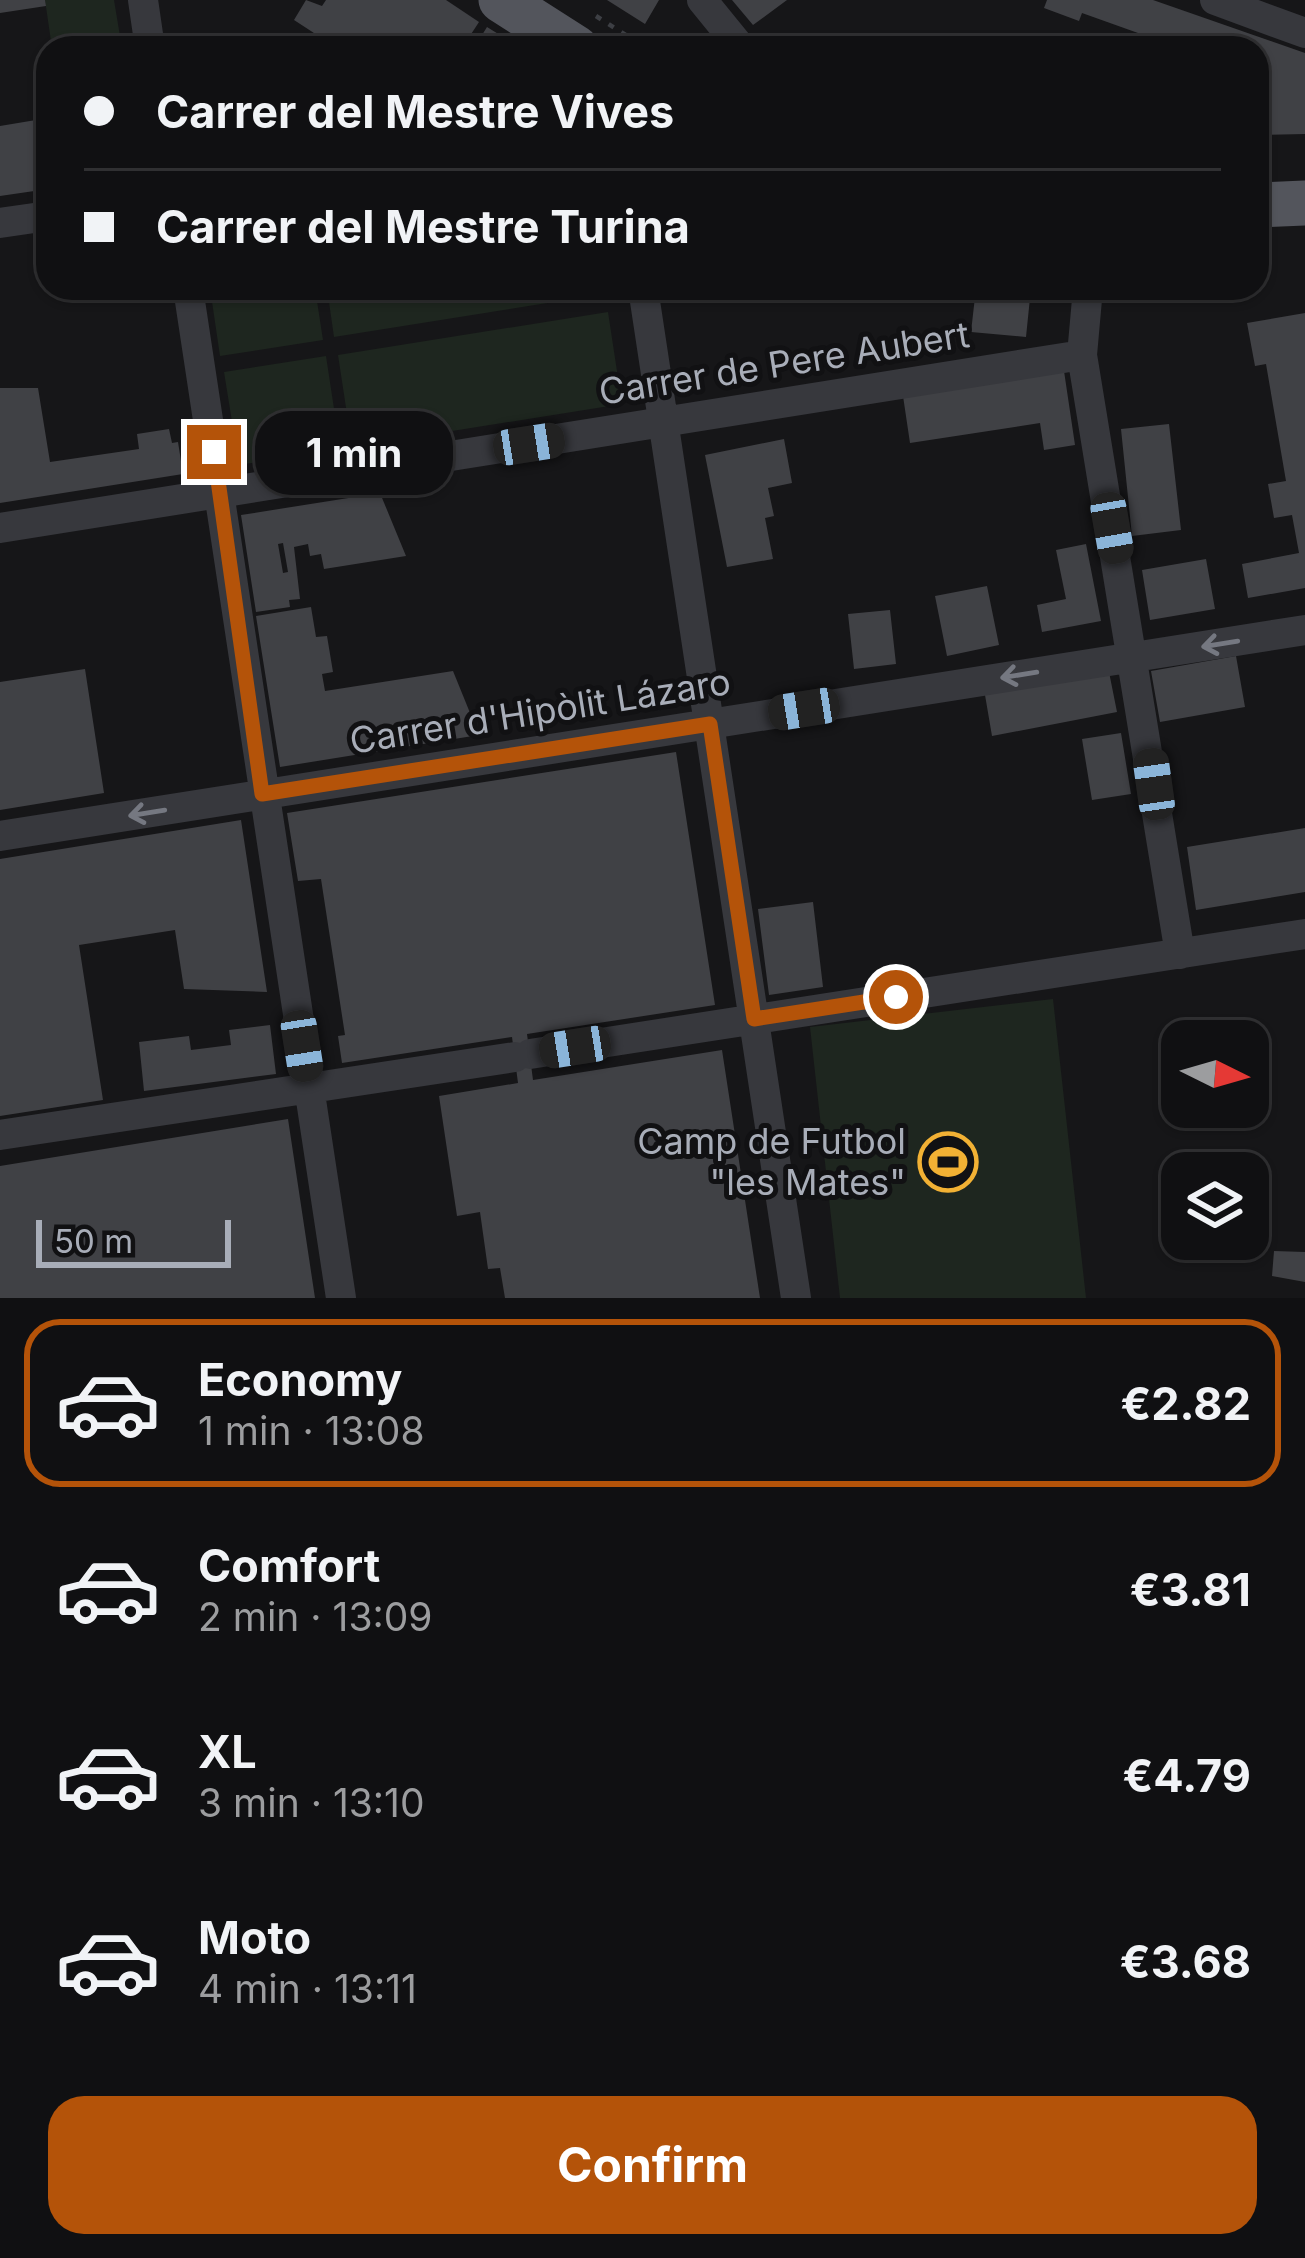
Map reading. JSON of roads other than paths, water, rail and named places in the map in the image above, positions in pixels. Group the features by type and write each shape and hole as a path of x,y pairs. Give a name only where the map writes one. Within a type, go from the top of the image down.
{"main road":[{"path":"501,0 583,30"},
{"path":"1269,204 1305,203"}],"street":[{"path":"143,0 148,36"},
{"path":"702,0 731,36"},
{"path":"1215,0 1305,33"},
{"path":"0,223 36,218"},
{"path":"190,300 341,1298"},
{"path":"645,300 796,1298"},
{"path":"1087,300 1082,355 1180,954"},
{"name":"Carrer de Pere Aubert","path":"0,528 1082,355"},
{"name":"Carrer d'Hipòlit Lázaro","path":"0,836 1305,630"},
{"path":"0,1135 1305,934"}],"place":[{"name":"Camp de Futbol \"les Mates\"","path":"948,1162"}]}
